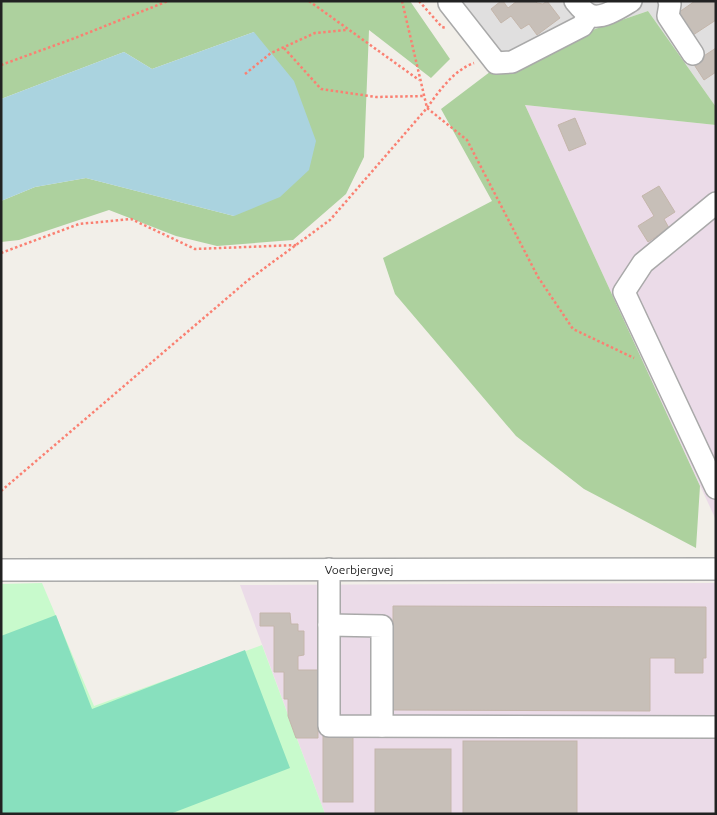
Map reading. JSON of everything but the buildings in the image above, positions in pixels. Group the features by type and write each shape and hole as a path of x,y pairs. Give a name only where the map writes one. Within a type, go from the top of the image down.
{"street":[{"path":"449,3 496,64 512,62 582,26 586,11 609,14 632,1"},
{"path":"669,1 668,16 693,54"},
{"path":"715,485 624,292 643,263 716,203"},
{"path":"329,569 329,726 716,727"},
{"name":"Voerbjergvej","path":"1,570 716,569"},
{"path":"329,626 382,626 382,726"}],"path":[{"path":"1,65 168,1"},
{"path":"309,1 420,81"},
{"path":"402,1 427,108 467,140 538,277 572,329 634,358"},
{"path":"245,74 271,53 315,33 348,30"},
{"path":"284,48 321,90 376,97 424,96"},
{"path":"1,491 247,281 330,220 427,108 440,90 465,66"},
{"path":"1,253 79,224 131,219 195,249 297,244"}],"shaded area":[{"path":"462,1 716,1 716,107 648,11 507,59"},
{"path":"525,105 716,125 716,520 643,362"},
{"path":"716,583 716,761 714,814 325,814 240,585"}],"green space":[{"path":"1,1 410,1 450,59 431,78 369,30 364,157 346,194 293,240 217,246 176,236 109,210 19,240 1,242 1,201 35,187 86,178 234,216 254,32 152,69 124,52 1,99"},
{"path":"648,11 716,107 716,125 525,105 700,486 696,548 584,489 516,436 395,294 383,258 492,201 441,109 507,59"},
{"path":"42,583 94,706 262,645 325,814 1,814 1,584"},
{"path":"56,615 92,709 245,650 290,768 170,814 1,814 1,636"}],"water":[{"path":"254,32 294,81 316,141 309,170 280,197 234,216 86,178 35,187 1,201 1,99 124,52 152,69"}]}
